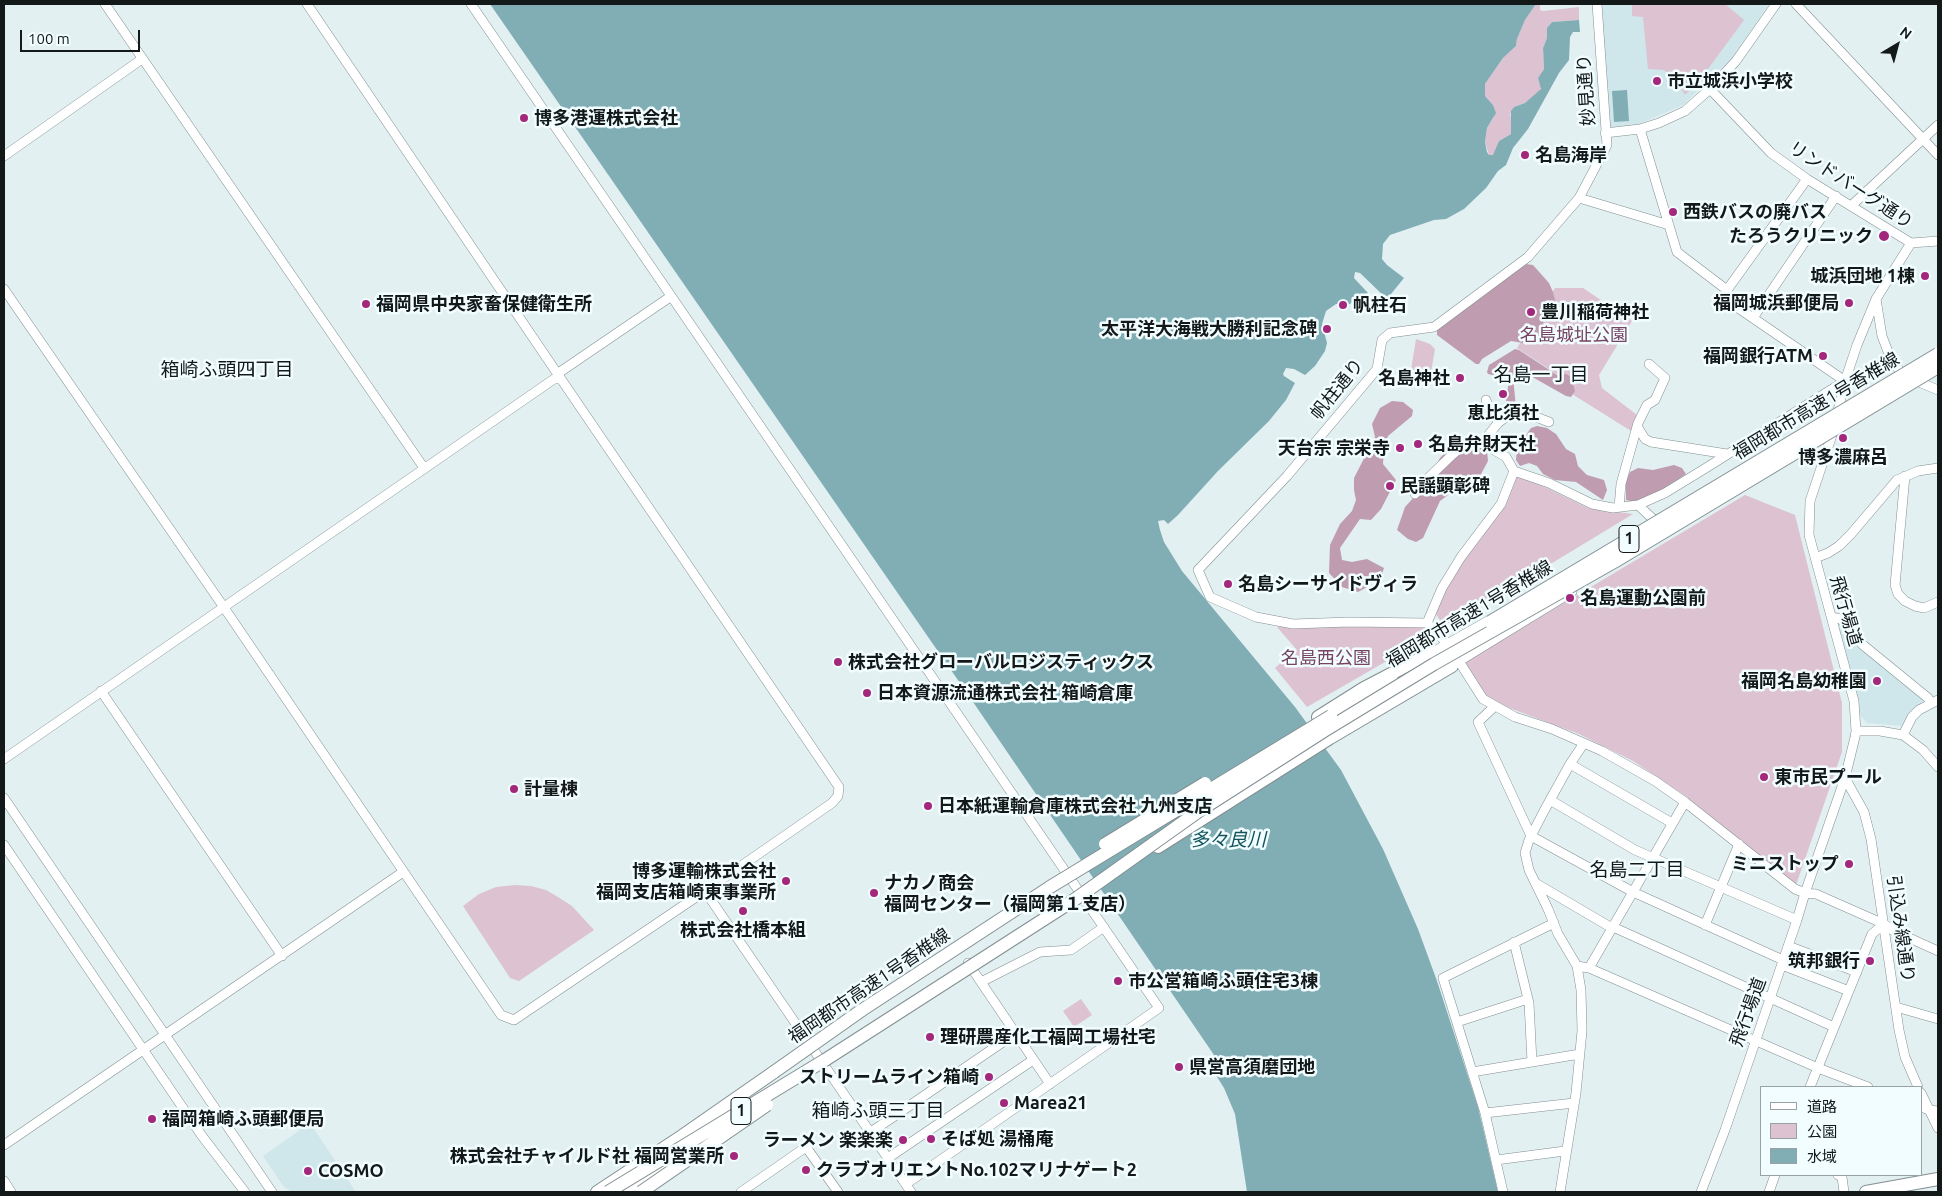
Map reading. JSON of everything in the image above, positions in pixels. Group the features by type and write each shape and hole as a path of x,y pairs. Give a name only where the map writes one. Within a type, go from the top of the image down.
{"highway":[{"name":"福岡都市高速1号香椎線","path":"595,1192 682,1136 877,1000 1050,887 1248,766 1938,353"},
{"name":"福岡都市高速1号香椎線","path":"608,1192 873,1030 1089,891 1199,811 1324,730 1434,664 1614,562 1938,367"},
{"path":"1089,891 1324,728 1364,688 1431,653"},
{"path":"1050,887 1087,856 1169,804 1455,664"},
{"path":"641,1192 829,1063 873,1030"},
{"path":"623,1192 757,1099 774,1072"},
{"path":"1866,1192 1938,1179"}],"street":[{"path":"105,4 424,468"},
{"path":"4,289 223,606 500,1014 508,1019 514,1020 832,803 838,796 839,787 307,4"},
{"path":"470,4 1159,1008 906,1184"},
{"name":"妙見通り","path":"1579,198 1607,145 1597,4"},
{"path":"1605,133 1640,129 1685,111 1710,89 1736,61 1776,4"},
{"path":"1796,4 1938,154"},
{"path":"4,156 142,59"},
{"name":"リンドバーグ通り","path":"1710,89 1772,153 1807,179 1911,243"},
{"path":"1851,206 1938,125"},
{"path":"1416,494 1426,480 1460,448 1482,444 1506,456 1514,471 1549,482 1592,504 1613,508 1638,505 1665,493 1845,381 1730,303 1727,290 1677,252 1640,129"},
{"path":"1727,290 1807,179"},
{"path":"1753,318 1836,196"},
{"path":"1579,198 1669,225"},
{"name":"帆柱通り","path":"1426,623 1349,618 1293,624 1256,617 1210,597 1198,570 1288,476 1377,368 1382,340 1390,333 1434,327 1528,257 1579,198"},
{"path":"1911,243 1938,240"},
{"name":"飛行場道","path":"1701,1192 1783,962 1845,778 1856,731 1854,702 1809,534 1810,501 1833,432 1856,345 1876,299 1911,243"},
{"path":"4,759 223,606 559,376 670,297"},
{"path":"1876,299 1882,336 1892,362 1900,372 1937,390"},
{"path":"1431,653 1541,590 1653,519 1839,407 1900,372 1938,353"},
{"path":"1619,507 1622,484 1637,426 1646,405 1655,400 1666,378 1649,364"},
{"path":"1455,664 1665,537 1899,393 1914,380 1938,367"},
{"path":"1486,400 1491,412 1499,422"},
{"path":"1482,444 1499,422 1513,413 1523,412 1549,422"},
{"path":"1637,426 1646,439 1651,442 1727,454"},
{"path":"1815,558 1839,546 1897,480 1918,471 1938,468"},
{"path":"1514,471 1501,504 1461,557 1442,588 1426,623 1448,644 1455,664 1483,699 1515,716 1584,743 1655,781 1685,802 1795,889 1805,893 1816,894 1938,950"},
{"path":"1905,476 1895,586 1898,594 1905,601 1915,606 1924,608 1938,602"},
{"path":"1638,505 1653,519 1665,537"},
{"path":"1831,618 1841,619 1863,645 1934,701"},
{"path":"100,691 282,956"},
{"path":"1904,735 1912,717 1919,710 1934,701"},
{"path":"1495,706 1478,722 1531,836 1633,892 1849,991"},
{"path":"1856,731 1880,731 1904,735 1923,750 1938,767"},
{"path":"1560,1192 1580,1054 1582,1031 1581,990 1577,966 1558,934 1529,870 1525,854 1531,836 1550,800 1584,743"},
{"path":"1570,764 1672,823"},
{"name":"引込み線通り","path":"1845,778 1864,812 1871,839 1905,1057 1918,1086"},
{"path":"4,798 272,1192"},
{"path":"1550,800 1635,850 1797,920"},
{"path":"1589,968 1685,802"},
{"path":"1705,924 1739,844"},
{"path":"4,845 142,1049 225,1168 245,1192"},
{"path":"4,1144 403,872"},
{"path":"1536,884 1612,928 1834,1026"},
{"path":"595,1192 758,1080 796,1060 1011,918 1064,886"},
{"path":"705,891 912,1192"},
{"path":"623,1192 821,1059 1072,897"},
{"path":"1503,1192 1485,1113 1443,978 1554,923"},
{"path":"1810,1086 1872,934 1884,924"},
{"path":"981,982 1040,952 1071,950 1104,927"},
{"path":"1514,942 1528,999 1532,1062"},
{"path":"1788,946 1857,972"},
{"path":"968,963 1050,1084"},
{"path":"1577,966 1589,968 1818,1068 1864,1086"},
{"path":"1457,1022 1528,999"},
{"path":"1896,1007 1938,1018"},
{"path":"871,1132 1016,1033"},
{"path":"1472,1072 1580,1054"},
{"path":"888,1158 1033,1060"},
{"path":"1922,1095 1938,1128"},
{"path":"1485,1113 1574,1103"},
{"path":"741,1192 806,1147 838,1192"},
{"path":"1496,1160 1565,1151"},
{"path":"1769,1192 1776,1176"},
{"path":"1840,1176 1842,1177 1844,1192"},
{"path":"4,1181 11,1192"}],"shaded area":[{"name":"市立城浜小学校","path":"1602,4 1769,4 1733,57 1683,105 1639,124 1613,129 1608,125"},
{"path":"1526,264 1533,265 1549,283 1555,300 1547,312 1538,337 1523,343 1511,341 1482,359 1479,364 1476,364 1437,335 1437,330"},
{"path":"1515,349 1557,375 1566,374 1571,377 1575,391 1571,397 1520,370 1515,372 1513,376 1516,408 1509,411 1505,409 1509,379 1488,374 1487,372 1489,365"},
{"path":"1392,401 1403,402 1413,410 1412,416 1388,436 1384,448 1383,464 1396,480 1381,509 1371,520 1360,519 1340,548 1342,560 1352,562 1367,559 1384,568 1381,577 1371,580 1367,587 1358,592 1342,587 1329,573 1330,545 1340,524 1352,511 1356,500 1354,478 1375,437 1372,424 1380,408"},
{"path":"1537,426 1547,428 1556,434 1566,449 1575,454 1578,466 1587,475 1604,480 1607,490 1603,500 1576,482 1555,480 1543,474 1537,466 1529,463 1520,466 1516,460 1517,447 1531,428"},
{"path":"1462,442 1481,447 1487,451 1488,461 1479,478 1470,485 1456,485 1440,501 1423,538 1416,542 1408,539 1397,530 1405,507 1427,483 1440,458 1450,447"},
{"path":"1674,465 1682,468 1686,474 1648,497 1634,502 1626,500 1626,481 1630,472 1638,468 1653,470"},
{"name":"福岡名島幼稚園","path":"1837,621 1924,699 1904,726 1867,723 1861,718"},
{"name":"COSMO","path":"310,1123 356,1192 292,1192 284,1187 263,1156"}],"green space":[{"path":"1536,4 1540,4 1540,10 1543,11 1579,7 1579,20 1552,22 1547,28 1547,38 1543,48 1544,69 1538,78 1541,87 1540,91 1525,103 1514,107 1510,115 1513,121 1511,134 1499,141 1495,153 1489,155 1485,142 1487,128 1494,117 1493,105 1485,96 1485,84 1503,58 1516,46 1525,20"},
{"path":"1632,4 1725,4 1744,20 1702,77 1685,95 1677,81 1664,70 1648,69 1643,17 1632,16"},
{"name":"名島城址公園","path":"1555,288 1583,288 1632,321 1599,375 1602,388 1637,415 1631,431 1572,394 1558,375 1517,348"},
{"path":"1416,339 1430,344 1435,349 1431,372 1411,370"},
{"path":"1516,473 1588,508 1633,514 1445,628 1434,611 1443,590"},
{"path":"1745,495 1795,515 1842,703 1842,752 1796,885 1687,797 1633,761 1579,734 1496,703 1483,693 1465,662"},
{"name":"名島西公園","path":"1406,625 1423,628 1430,636 1307,707 1275,668 1296,649 1277,627"},
{"path":"531,886 546,890 572,906 594,930 519,981 510,978 463,906 479,894 496,887"},
{"path":"1081,999 1092,1015 1074,1027 1063,1011"}],"water":[{"name":"多々良川","path":"490,4 1536,4 1525,20 1516,46 1503,58 1485,84 1485,96 1493,105 1496,113 1487,128 1485,142 1489,155 1493,155 1499,141 1511,134 1511,111 1514,107 1525,103 1541,89 1538,78 1544,69 1543,48 1547,38 1547,28 1552,22 1579,20 1580,32 1573,32 1570,37 1569,60 1559,73 1528,129 1513,148 1506,165 1498,171 1486,188 1464,209 1446,219 1434,220 1390,235 1383,244 1382,259 1404,278 1387,299 1360,273 1355,272 1354,278 1368,293 1348,305 1336,304 1326,311 1322,324 1327,343 1325,351 1315,366 1305,375 1294,369 1286,368 1284,376 1295,383 1286,400 1269,421 1218,471 1178,515 1168,524 1164,520 1158,521 1164,542 1182,571 1295,707 1341,770 1383,849 1418,929 1437,981 1478,1107 1498,1192 1247,1192 1235,1114 1224,1088 1209,1064 1214,1055 971,699"},
{"path":"1627,90 1629,121 1614,122 1612,91"}],"place":[{"name":"市立城浜小学校","path":"1657,81"},
{"name":"博多港運株式会社","path":"524,118"},
{"name":"名島海岸","path":"1525,155"},
{"name":"西鉄バスの廃バス","path":"1673,212"},
{"name":"たろうクリニック","path":"1884,236"},
{"name":"城浜団地 1棟","path":"1925,276"},
{"name":"福岡城浜郵便局","path":"1849,303"},
{"name":"福岡県中央家畜保健衛生所","path":"366,304"},
{"name":"帆柱石","path":"1343,305"},
{"name":"豊川稲荷神社","path":"1531,312"},
{"name":"太平洋大海戦大勝利記念碑","path":"1327,329"},
{"name":"福岡銀行ATM","path":"1823,356"},
{"name":"名島神社","path":"1460,378"},
{"name":"恵比須社","path":"1503,394"},
{"name":"博多濃麻呂","path":"1843,438"},
{"name":"名島弁財天社","path":"1418,444"},
{"name":"天台宗 宗栄寺","path":"1400,448"},
{"name":"民謡顕彰碑","path":"1390,486"},
{"name":"名島シーサイドヴィラ","path":"1228,584"},
{"name":"名島運動公園前","path":"1570,598"},
{"name":"株式会社グローバルロジスティックス","path":"838,662"},
{"name":"福岡名島幼稚園","path":"1877,681"},
{"name":"日本資源流通株式会社 箱崎倉庫","path":"867,693"},
{"name":"東市民プール","path":"1764,777"},
{"name":"計量棟","path":"514,789"},
{"name":"日本紙運輸倉庫株式会社 九州支店","path":"928,806"},
{"name":"ミニストップ","path":"1849,864"},
{"name":"博多運輸株式会社 福岡支店箱崎東事業所","path":"786,881"},
{"name":"ナカノ商会 福岡センター（福岡第１支店）","path":"874,893"},
{"name":"株式会社橋本組","path":"743,911"},
{"name":"筑邦銀行","path":"1870,961"},
{"name":"市公営箱崎ふ頭住宅3棟","path":"1118,981"},
{"name":"理研農産化工福岡工場社宅","path":"930,1037"},
{"name":"県営高須磨団地","path":"1179,1067"},
{"name":"ストリームライン箱崎","path":"989,1077"},
{"name":"Marea21","path":"1004,1103"},
{"name":"福岡箱崎ふ頭郵便局","path":"152,1119"},
{"name":"そば処 湯桶庵","path":"931,1139"},
{"name":"ラーメン 楽楽楽","path":"903,1140"},
{"name":"株式会社チャイルド社 福岡営業所","path":"734,1156"},
{"name":"クラブオリエントNo.102マリナゲート2","path":"806,1170"},
{"name":"COSMO","path":"308,1171"}],"district":[{"name":"箱崎ふ頭四丁目","path":"227,370"},
{"name":"名島一丁目","path":"1541,375"},
{"name":"名島二丁目","path":"1637,870"},
{"name":"箱崎ふ頭三丁目","path":"878,1111"}]}
